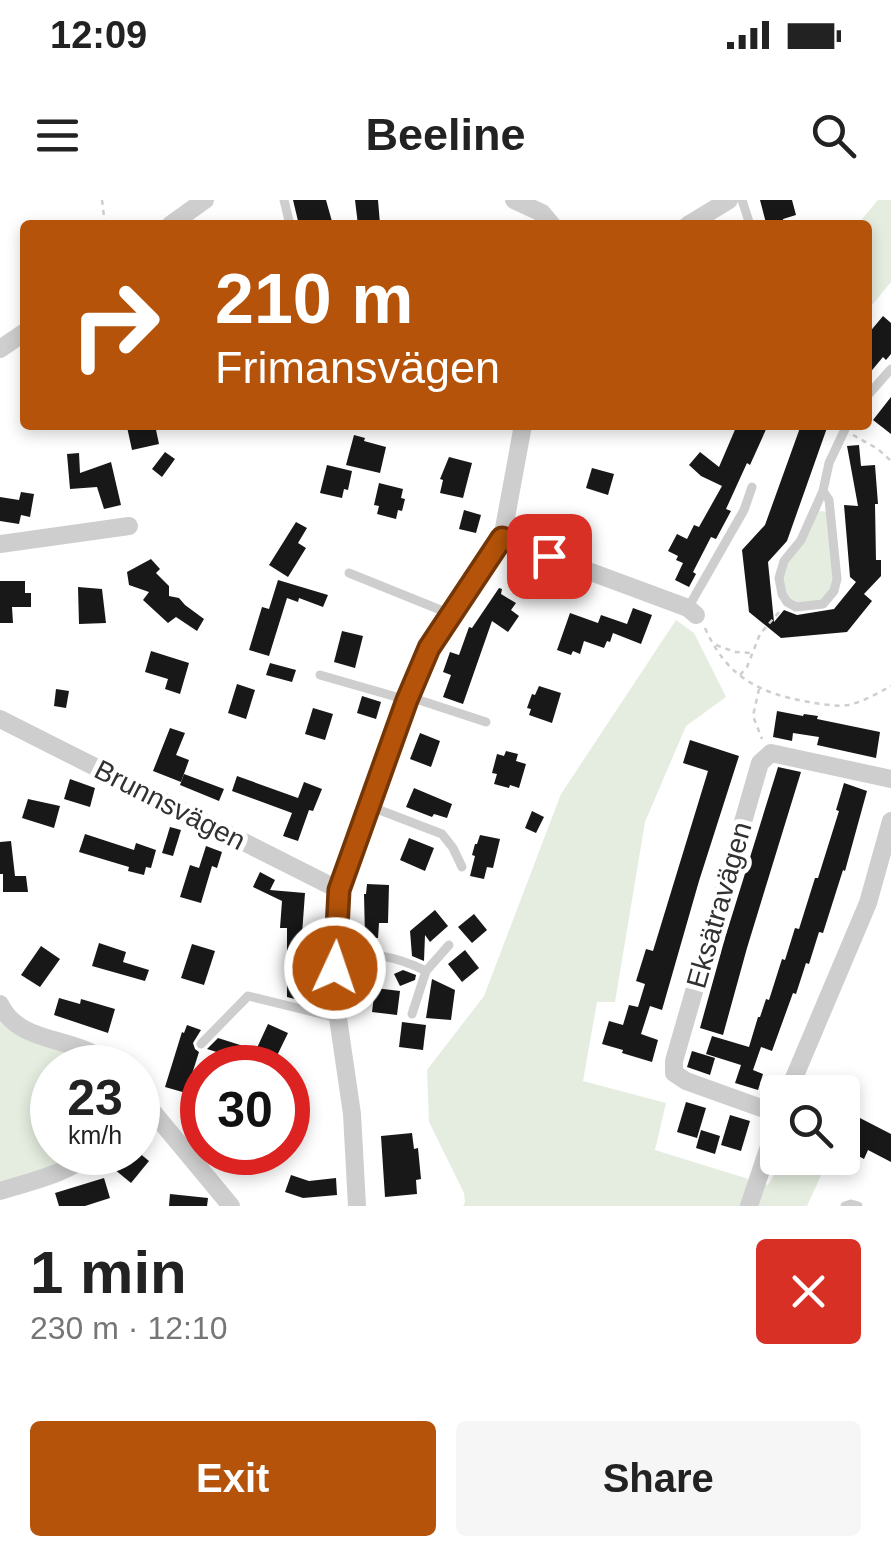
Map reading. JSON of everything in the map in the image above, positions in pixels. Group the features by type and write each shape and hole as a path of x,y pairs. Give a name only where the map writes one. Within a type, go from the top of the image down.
{"street":[{"path":"177,220 205,200"},
{"path":"514,200 545,213"},
{"path":"695,220 719,203"},
{"path":"357,1206 352,1114 338,1018 335,954 339,890 429,648 502,538 522,430"},
{"path":"0,544 129,526"},
{"path":"502,538 692,612"},
{"name":"Brunnsvägen","path":"0,719 339,890"},
{"path":"770,753 891,779"},
{"name":"Eksätravägen","path":"760,1110 686,1081 674,1072 674,1061 760,763 770,753"},
{"path":"795,1075 868,903 891,821"},
{"path":"0,1004 17,1026 70,1045"},
{"path":"160,1122 231,1206"},
{"name":"Eksätravägen","path":"750,1206 760,1174"},
{"path":"0,1190 51,1175"}],"lane":[{"path":"872,391 891,369"},
{"path":"823,491 829,500 837,579 834,592 823,604 796,607 782,594 784,561 801,540 844,430"},
{"path":"692,612 752,487"},
{"path":"349,573 453,615"},
{"path":"320,675 407,700 420,700 486,722"},
{"path":"370,806 442,834 462,867"},
{"path":"412,1014 426,972 449,945"},
{"path":"335,954 371,953 426,972"},
{"path":"201,1044 248,996 338,1018"},
{"path":"845,1206 858,1206"}],"path":[{"path":"848,430 891,461"},
{"path":"740,676 760,634 787,602"},
{"path":"692,612 740,676 759,689 784,697 846,705 891,686"},
{"path":"714,644 753,654"},
{"path":"759,689 753,716 770,753"}],"shaded area":[{"path":"878,200 891,200 891,282 872,305 872,220 861,220"},
{"path":"812,510 830,512 837,579 823,604 796,607 782,594 784,561 801,540"},
{"path":"676,620 694,633 726,697 686,726 645,822 615,1002 597,1002 583,1081 666,1103 655,1150 768,1185 774,1175 821,1175 807,1206 463,1206 464,1193 429,1122 427,1070 484,996 561,794"},
{"path":"0,1004 4,1014 67,1045 30,1045 30,1175 40,1175 0,1191"}],"building":[{"path":"293,200 326,200 332,220 298,220"},
{"path":"355,200 378,200 380,220 357,220"},
{"path":"760,200 792,200 796,215 765,220"},
{"path":"883,316 891,323 891,354 872,370 872,329"},
{"path":"891,397 891,434 873,420"},
{"path":"128,430 156,430 159,444 132,450"},
{"path":"735,430 766,430 726,509 731,511 716,539 711,537 689,587 675,580 683,563 668,551 677,534 687,539 694,525 699,527 722,486 689,465 700,452 719,467"},
{"path":"799,430 826,430 787,541 768,562 774,622 784,610 797,615 834,609 856,582 850,577 844,505 858,506 847,446 859,445 861,466 875,465 876,560 881,560 881,576 864,594 872,601 847,632 781,638 749,612 742,550 765,525"},
{"path":"354,435 386,447 380,473 346,465"},
{"path":"165,452 175,459 162,477 152,469"},
{"path":"79,453 80,473 111,462 121,505 104,509 97,487 70,489 67,454"},
{"path":"449,457 472,463 463,498 440,493 440,479"},
{"path":"327,465 352,471 342,498 320,493"},
{"path":"592,468 614,474 608,495 586,488"},
{"path":"379,483 403,489 401,498 405,499 396,519 377,514 379,506 374,505"},
{"path":"21,492 34,494 30,517 21,515 19,524 0,521 0,497 19,500"},
{"path":"464,510 481,515 476,533 459,529"},
{"path":"296,522 307,528 298,543 306,548 288,577 269,565"},
{"path":"151,559 160,569 156,573 169,586 169,596 179,598 204,619 197,631 176,617 168,623 143,600 149,592 129,585 127,572"},
{"path":"278,580 328,595 323,607 287,598 269,656 249,650 262,607 269,609"},
{"path":"0,581 25,581 25,593 31,593 31,607 12,607 13,623 0,623"},
{"path":"78,587 102,589 106,623 79,624"},
{"path":"499,588 501,594 516,603 511,610 519,616 508,632 492,621 463,704 443,697 451,675 443,672 450,652 459,655 469,627"},
{"path":"633,608 652,615 641,644 613,633 604,648 584,641 580,654 557,650 570,613 598,623 601,615 627,624"},
{"path":"342,631 363,636 355,668 334,662"},
{"path":"151,651 189,663 180,694 165,689 168,679 145,672"},
{"path":"270,663 296,670 292,682 266,675"},
{"path":"237,684 255,690 246,719 228,713"},
{"path":"539,686 561,693 552,723 529,715 531,709 527,708"},
{"path":"56,689 69,691 66,708 54,706"},
{"path":"362,696 381,702 376,719 357,713"},
{"path":"313,708 333,714 325,740 305,734"},
{"path":"777,711 818,716 817,719 880,732 876,758 817,745 819,737 793,733 792,741 773,737"},
{"path":"170,728 185,733 176,755 189,760 181,782 153,771"},
{"path":"420,733 440,741 431,767 410,759"},
{"path":"690,740 739,756 662,1010 650,1006 641,1034 658,1040 652,1062 602,1044 609,1021 623,1025 629,1005 638,1007 645,984 636,981 646,949 653,951 708,771 683,763"},
{"path":"506,751 518,754 516,761 526,764 519,788 494,784 497,774 492,773 497,754 504,756"},
{"path":"778,767 801,772 723,1035 700,1028"},
{"path":"184,774 224,789 219,801 180,785"},
{"path":"237,776 298,798 304,782 322,789 313,811 309,810 298,841 283,836 292,813 232,791"},
{"path":"70,779 95,788 90,807 64,799"},
{"path":"844,783 867,791 823,933 819,932 772,1051 761,1047 753,1070 763,1074 758,1090 735,1083 741,1065 706,1054 712,1036 749,1047 758,1017 766,999 769,1000 782,959 785,960 795,928 799,929 818,878 839,811 836,810"},
{"path":"414,788 452,804 447,818 406,807"},
{"path":"28,799 60,806 54,828 22,818"},
{"path":"532,811 544,817 536,833 525,828"},
{"path":"170,827 181,830 173,856 162,853"},
{"path":"85,834 134,850 136,843 156,850 151,868 146,867 144,875 79,852"},
{"path":"480,835 500,839 493,868 487,867 484,879 470,876 475,856 472,855"},
{"path":"409,838 434,848 425,871 400,860"},
{"path":"11,841 15,876 26,876 28,892 3,892 0,842"},
{"path":"206,846 222,852 217,868 212,866 201,903 180,897 190,865 199,868"},
{"path":"260,872 275,880 270,890 305,893 301,948 310,948 307,1002 287,997 287,928 280,928 282,901 253,887"},
{"path":"367,884 389,885 388,923 379,923 378,938 365,938"},
{"path":"435,910 448,926 430,942 425,935 424,961 412,956 410,931"},
{"path":"474,914 487,930 472,943 458,927"},
{"path":"99,943 126,952 123,962 149,970 145,981 92,966"},
{"path":"192,944 215,951 204,985 181,978"},
{"path":"41,946 60,959 40,987 21,975"},
{"path":"465,950 479,968 462,982 448,964"},
{"path":"403,970 416,975 415,980 400,986 394,974"},
{"path":"432,979 455,990 451,1020 426,1018"},
{"path":"375,988 400,991 397,1015 372,1012"},
{"path":"59,998 80,1004 81,999 115,1009 108,1033 54,1015"},
{"path":"402,1022 426,1025 423,1050 399,1047"},
{"path":"268,1024 288,1033 282,1045 258,1045"},
{"path":"187,1025 201,1030 194,1045 180,1045 180,1091 165,1087"},
{"path":"218,1038 240,1045 211,1045"},
{"path":"692,1051 715,1058 710,1075 687,1067"},
{"path":"686,1102 706,1108 697,1138 677,1132"},
{"path":"730,1115 750,1121 741,1151 721,1145"},
{"path":"860,1118 891,1134 891,1162 868,1150 864,1159 860,1157"},
{"path":"701,1130 720,1136 715,1154 696,1148"},
{"path":"412,1133 414,1149 418,1148 421,1179 416,1180 417,1194 385,1197 381,1136"},
{"path":"121,1175 138,1175 131,1183"},
{"path":"291,1175 309,1181 336,1178 337,1195 303,1198 285,1192"},
{"path":"104,1178 110,1198 85,1206 59,1206 55,1193"},
{"path":"170,1194 208,1198 207,1206 169,1206"}],"route":[{"path":"335,968 339,890 429,648 502,538 549,556"}]}
